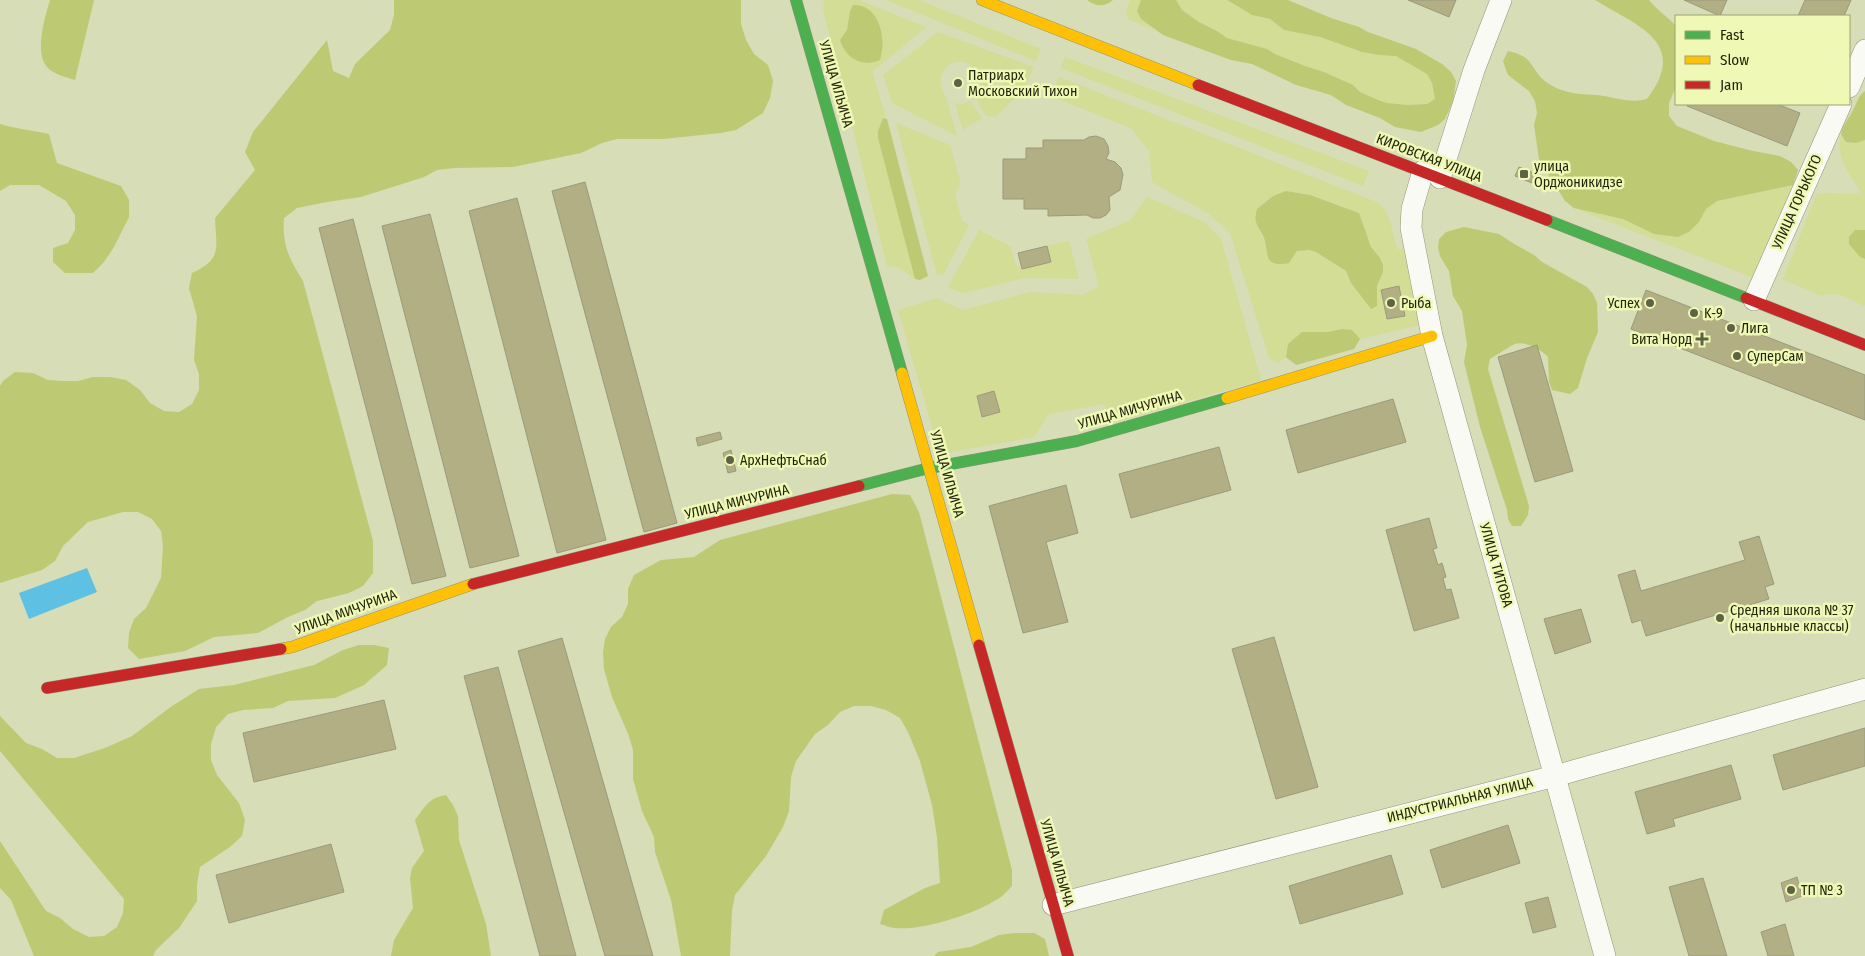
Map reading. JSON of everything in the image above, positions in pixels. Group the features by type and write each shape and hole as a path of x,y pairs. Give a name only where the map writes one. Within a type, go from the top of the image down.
{"street":[{"name":"УЛИЦА ИЛЬИЧА","path":"796,0 1068,956"},
{"name":"КИРОВСКАЯ УЛИЦА","path":"982,0 1103,49 1754,300 1865,345"},
{"path":"1431,175 1501,0"},
{"path":"1850,85 1865,50"},
{"name":"УЛИЦА ГОРЬКОГО","path":"1754,300 1841,105"},
{"name":"УЛИЦА ТИТОВА","path":"1431,175 1412,209 1411,228 1432,336 1605,956"},
{"name":"УЛИЦА МИЧУРИНА","path":"47,688 292,647 461,587 930,468 1077,441 1272,385 1432,336"},
{"name":"ИНДУСТРИАЛЬНАЯ УЛИЦА","path":"1053,905 1555,776 1865,689"}],"green space":[{"path":"50,0 94,0 75,80 58,74 49,69 44,63 41,45 45,16"},
{"path":"394,0 741,0 741,24 746,40 754,54 768,65 773,81 770,98 763,113 736,130 663,139 617,139 602,143 581,153 513,167 437,170 424,177 361,197 297,208 284,218 285,244 290,258 303,281 373,541 373,573 363,586 349,593 317,601 305,610 258,633 214,637 185,651 139,659 128,648 129,633 134,619 146,608 161,578 163,546 161,531 152,519 138,512 123,512 88,522 63,546 55,561 42,570 0,583 0,386 3,381 15,372 33,373 48,380 63,381 110,377 126,380 140,390 150,403 164,411 179,412 192,404 199,390 199,374 194,360 197,316 189,288 192,273 209,263 213,257 216,252 215,218 255,170 245,152 253,132 327,40 333,71 349,78 355,64 390,30 394,15"},
{"path":"824,0 859,0 926,27 872,72 885,113 878,131 878,138 915,279 898,267 887,266 823,9","holes":["853,5 870,12 878,22 882,35 882,53 855,60 842,46 843,35 847,30 850,11"]},
{"path":"886,0 919,0 1041,49 1036,61"},
{"path":"1087,0 1113,0 1100,5 1093,4"},
{"path":"1130,0 1141,0 1137,11 1141,19 1156,31 1128,19 1126,11"},
{"path":"1141,0 1176,0 1182,10 1227,38 1267,49 1275,54 1324,72 1353,85 1360,92 1378,100 1407,105 1427,104 1435,99 1432,83 1427,74 1396,56 1362,52 1320,37 1284,30 1270,19 1252,15 1227,0 1288,0 1416,49 1442,64 1451,72 1456,81 1453,101 1445,119 1438,125 1421,132 1395,127 1380,118 1346,105 1331,95 1296,85 1252,64 1231,60 1163,35 1141,19 1137,11"},
{"path":"1176,0 1227,0 1260,18 1270,19 1284,30 1320,37 1362,52 1396,56 1427,74 1432,83 1435,99 1427,104 1407,105 1378,100 1360,92 1353,85 1324,72 1275,54 1267,49 1227,38 1182,10"},
{"path":"1595,0 1649,0 1675,25 1675,89 1669,103 1669,116 1677,126 1714,141 1780,156 1791,162 1798,170 1793,185 1717,201 1706,209 1699,222 1689,232 1678,237 1654,234 1623,219 1574,208 1565,201 1539,159 1534,125 1537,113 1535,101 1529,91 1508,75 1503,61 1508,51 1524,57 1549,84 1566,92 1628,100 1647,99 1659,79 1663,63 1661,49 1653,38 1627,18"},
{"path":"853,5 862,6 870,10 879,25 883,43 880,60 867,63 861,62 850,56 842,46 840,40 847,30 850,11"},
{"path":"938,32 1034,67 1024,90 982,78 966,63 955,62 949,65 942,74 941,86 957,136 892,103 883,75"},
{"path":"1065,57 1369,171 1363,186 1061,68"},
{"path":"1059,77 1379,203 1389,217 1397,249 1406,249 1424,324 1360,339 1352,330 1302,332 1295,338 1286,353 1286,357 1278,363 1269,358 1230,233 1209,214 1152,182 1149,151 1131,128 1051,96","holes":["1286,191 1303,194 1344,207 1361,220 1371,247 1380,258 1383,272 1377,286 1378,299 1367,303 1351,283 1346,272 1316,252 1309,250 1297,251 1289,263 1267,256 1266,244 1261,233 1262,204 1273,196"]},
{"path":"980,80 1019,94 995,117 986,116 975,97 980,89"},
{"path":"1865,91 1865,140 1856,143 1846,142 1841,134 1842,130 1859,97"},
{"path":"970,101 982,118 963,130 955,103 963,104"},
{"path":"883,118 887,119 928,276 920,280 915,279 878,138 878,131"},
{"path":"896,123 950,145 961,184 955,194 962,221 969,225 944,273 937,275"},
{"path":"0,124 49,134 57,163 121,186 129,200 129,217 114,247 104,262 93,273 65,273 53,262 53,248 68,243 75,230 75,215 66,201 39,185 10,185 0,191"},
{"path":"1841,134 1847,142 1856,143 1865,140 1865,230 1855,231 1849,244 1860,257 1865,259 1865,306 1844,296 1827,294 1821,296 1783,279 1816,195 1861,192 1844,165 1840,151"},
{"path":"1793,185 1754,278 1574,208 1623,219 1654,234 1678,237 1699,222 1706,209 1717,201"},
{"path":"1286,191 1310,195 1359,213 1371,247 1383,265 1383,272 1377,286 1377,306 1371,309 1351,283 1346,271 1316,252 1309,250 1297,251 1289,263 1280,264 1270,261 1264,238 1256,222 1257,209 1273,196"},
{"path":"1147,197 1204,222 1221,239 1261,380 1112,423 1104,404 1049,414 1034,437 946,453 938,447 898,310 937,298 963,310 1030,292 1083,295 1099,286 1086,239 1131,220"},
{"path":"1464,227 1499,234 1534,255 1542,262 1587,287 1597,303 1598,332 1587,358 1578,388 1570,394 1552,390 1549,382 1548,357 1533,346 1515,344 1490,359 1488,369 1529,506 1528,515 1521,526 1512,526 1508,519 1507,510 1480,427 1464,362 1467,345 1462,311 1453,296 1449,271 1440,256 1438,247 1439,239 1446,232"},
{"path":"979,230 1011,247 1015,264 1022,269 1051,262 1047,246 1069,241 1079,279 1024,278 964,293 948,288"},
{"path":"1855,230 1865,230 1865,259 1860,257 1849,244 1849,237"},
{"path":"1342,329 1352,330 1360,339 1354,349 1296,365 1286,357 1288,344 1302,332 1328,332"},
{"path":"892,494 910,495 919,512 1012,870 1012,886 1000,898 962,916 920,927 893,928 880,924 884,910 925,888 940,883 937,837 932,805 920,761 900,718 886,710 871,706 854,706 840,712 828,725 815,734 796,761 791,777 789,811 783,827 766,856 735,895 732,911 730,956 681,956 671,900 655,852 654,837 642,811 633,779 633,750 612,697 604,669 603,653 605,639 611,627 622,617 628,604 628,589 634,575 661,560 694,557 720,540"},
{"path":"359,645 389,648 387,665 364,685 335,698 288,701 273,708 243,710 228,714 216,727 211,744 211,760 217,775 239,803 245,820 242,836 230,847 200,867 197,901 179,928 156,950 153,956 34,956 11,900 0,888 0,841 46,911 89,937 104,936 117,927 123,913 124,899 0,751 0,716 26,743 42,749 57,758 74,758 105,748 132,736 172,706 199,689 234,685 314,665 343,650"},
{"path":"446,795 458,816 459,840 486,924 491,956 391,956 394,940 413,908 410,878 412,868 424,851 415,820 431,801"},
{"path":"1034,933 1045,939 1049,956 934,956 938,952 971,947 999,935"}],"water":[{"path":"87,568 97,592 29,619 19,593"}],"building":[{"path":"1408,0 1456,0 1449,17"},
{"path":"1684,0 1727,0 1720,15"},
{"path":"1805,0 1851,0 1844,15 1798,15"},
{"path":"1780,105 1800,113 1787,146 1687,106"},
{"path":"1096,136 1104,139 1108,146 1109,153 1106,159 1115,162 1121,168 1123,175 1120,190 1109,197 1110,210 1106,215 1100,218 1093,218 1087,215 1048,216 1048,209 1024,209 1024,199 1003,199 1003,159 1026,159 1026,148 1043,148 1043,140 1084,140"},
{"path":"1519,167 1536,174 1532,183 1515,176"},
{"path":"585,182 677,523 644,532 552,191"},
{"path":"517,198 606,540 557,553 469,211"},
{"path":"430,214 519,556 470,568 382,226"},
{"path":"353,219 446,576 412,584 319,228"},
{"path":"1047,246 1051,262 1022,269 1018,253"},
{"path":"1399,286 1405,316 1387,319 1381,290"},
{"path":"1646,290 1865,375 1865,420 1631,329"},
{"path":"1537,345 1573,471 1535,482 1498,357"},
{"path":"994,391 1000,412 982,417 977,396"},
{"path":"1393,399 1406,442 1298,473 1286,430"},
{"path":"720,432 722,439 698,446 696,438"},
{"path":"1219,447 1231,490 1131,518 1119,474"},
{"path":"731,450 736,471 728,473 723,453"},
{"path":"1066,485 1078,533 1046,542 1068,622 1023,633 989,506"},
{"path":"1429,518 1437,548 1433,549 1438,565 1442,563 1446,577 1443,578 1446,590 1451,589 1459,618 1414,631 1386,530"},
{"path":"1759,536 1774,584 1765,587 1769,599 1646,636 1641,620 1632,623 1618,575 1635,570 1641,591 1745,560 1739,542"},
{"path":"1581,609 1591,642 1555,654 1544,619"},
{"path":"1274,637 1318,787 1276,799 1232,649"},
{"path":"562,638 653,956 605,956 518,651"},
{"path":"498,667 576,956 540,956 464,676"},
{"path":"384,700 396,749 254,782 243,733"},
{"path":"1865,728 1865,766 1783,790 1773,755"},
{"path":"1731,765 1741,799 1673,819 1675,826 1647,834 1635,792"},
{"path":"1508,825 1520,863 1442,888 1430,850"},
{"path":"331,844 344,892 229,923 216,875"},
{"path":"1391,855 1403,894 1300,924 1289,886"},
{"name":"ТП № 3","path":"1797,877 1802,896 1786,902 1781,883"},
{"path":"1703,878 1727,956 1689,956 1669,887"},
{"path":"1548,897 1556,927 1533,933 1525,903"},
{"path":"1785,924 1794,956 1768,956 1761,932"}],"traffic: fast":[{"path":"796,0 902,373"},
{"path":"1547,220 1746,298"},
{"path":"859,486 929,468 1077,441 1227,398"}],"traffic: slow":[{"path":"982,0 1198,85"},
{"path":"1227,398 1432,336"},
{"path":"902,373 979,645"},
{"path":"281,649 292,647 473,584"}],"traffic: jam":[{"path":"1198,85 1547,220"},
{"path":"1746,298 1865,345"},
{"path":"473,584 859,486"},
{"path":"979,645 1068,956"},
{"path":"47,688 281,649"}],"place":[{"name":"Патриарх Московский Тихон","path":"958,83"},
{"name":"улица Орджоникидзе","path":"1524,174"},
{"name":"Рыба","path":"1391,303"},
{"name":"Успех","path":"1650,303"},
{"name":"K-9","path":"1694,313"},
{"name":"Лига","path":"1731,328"},
{"name":"Вита Норд","path":"1702,339"},
{"name":"СуперСам","path":"1737,356"},
{"name":"АрхНефтьСнаб","path":"730,460"},
{"name":"Средняя школа № 37 (начальные классы)","path":"1720,618"},
{"name":"ТП № 3","path":"1791,890"}]}
